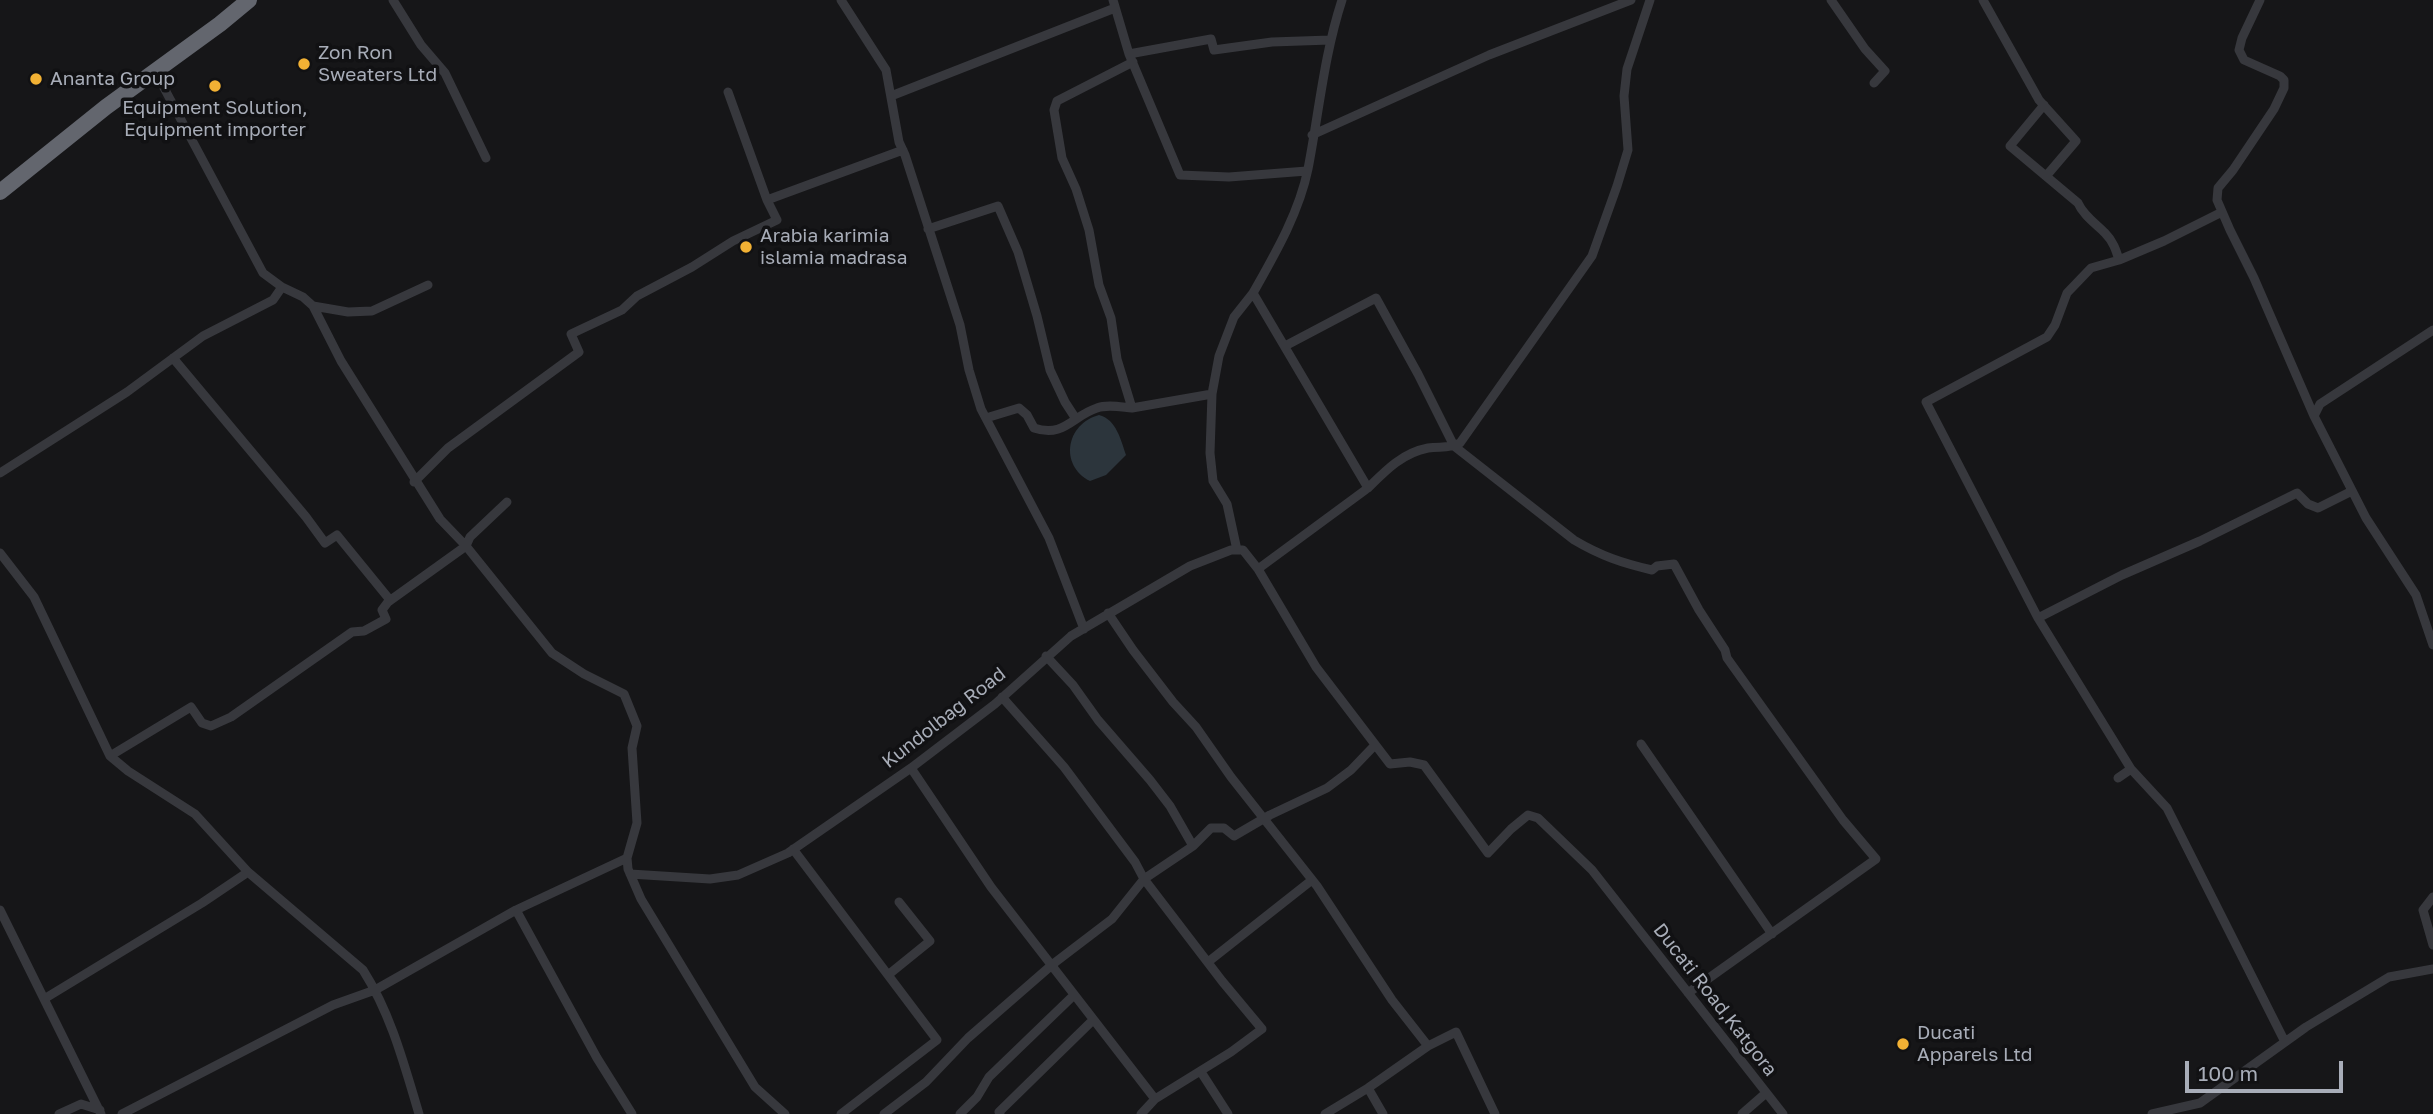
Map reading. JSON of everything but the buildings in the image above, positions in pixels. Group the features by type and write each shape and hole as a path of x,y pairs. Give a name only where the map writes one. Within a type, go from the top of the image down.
{"highway":[{"path":"0,192 106,107 249,0"}],"street":[{"path":"393,0 421,45 445,73 486,158"},
{"path":"841,0 881,60 890,86 899,142 951,296 969,370 986,418 1049,538 1084,629"},
{"path":"884,1114 926,1082 968,1038 1053,964 1112,919 1144,878 1193,846 1211,828 1224,828 1234,836 1327,788 1351,770 1375,744 1316,667 1258,569 1243,550 1237,550 1227,504 1213,481 1210,453 1212,394 1219,356 1234,317 1254,293 1285,234 1307,172 1330,40 1342,0"},
{"path":"1312,135 1489,55 1631,0"},
{"path":"1258,569 1368,488 1390,466 1427,449 1461,443 1592,256 1618,186 1628,150 1624,96 1627,69 1650,0"},
{"path":"1831,0 1885,71 1874,83"},
{"path":"1983,0 2039,100 2076,141 2047,175"},
{"path":"2260,0 2239,50 2244,60 2280,76 2284,80 2284,88 2274,109 2218,188 2217,200 2314,416 2366,518 2416,595 2433,645"},
{"path":"891,96 1114,4 1131,58 1180,175 1229,177 1307,172"},
{"path":"1132,408 1117,359 1111,318 1099,285 1089,230 1076,189 1062,158 1054,110 1058,101 1131,58 1211,39 1214,50 1272,42 1330,40"},
{"path":"155,71 263,273 313,306 341,361 391,439 414,482 440,519 466,546 552,653 584,674 624,694 637,726 632,748 637,823 627,858 630,874 641,899 755,1087 785,1114"},
{"path":"414,482 448,448 579,352 571,334 622,310 637,296 692,267 733,241 776,220 727,92"},
{"path":"2044,104 2010,146 2078,203 2091,222 2107,235 2119,260"},
{"path":"767,200 903,150"},
{"path":"928,229 998,206 1018,252 1050,370 1076,419"},
{"path":"2222,212 2164,241 2119,260 2091,268 2067,293 2055,325 2047,337 1926,402 2038,618 2130,769 2167,808 2285,1042"},
{"path":"313,306 348,312 372,311 428,285"},
{"path":"0,473 127,392 203,335 273,300 282,287"},
{"path":"1254,293 1368,488"},
{"path":"1284,346 1376,298 1454,446 1574,540 1594,552 1614,561 1652,570 1657,566 1674,564 1725,650 1727,658 1843,820 1877,859 1688,993"},
{"path":"2314,416 2320,404 2433,330"},
{"path":"173,358 325,544 337,535 390,600"},
{"path":"986,418 1019,408 1027,415 1034,428 1044,431 1058,430 1098,407 1132,408 1212,394"},
{"path":"2038,618 2122,575 2200,541 2297,493 2308,504 2318,508 2352,491"},
{"path":"110,756 191,707 202,723 211,726 231,717 352,632 364,631 386,619 382,610 390,600 466,546 470,537 507,502"},
{"name":"Kundolbag Road","path":"630,874 710,879 738,875 793,849 911,768 1002,697 1046,656 1084,629 1190,566 1212,556 1237,550"},
{"path":"0,553 34,597 110,756 128,771 195,814 248,872 363,970 376,990 394,1030 419,1114"},
{"path":"1108,613 1133,650 1196,727 1231,777 1312,880 1392,1000 1428,1046"},
{"path":"1046,656 1150,780 1170,806 1193,846"},
{"path":"1002,697 1064,767 1144,878 1262,1029 1201,1072 1155,1099 1141,1114"},
{"name":"Ducati Road,Katgora","path":"1375,744 1390,765 1410,762 1424,765 1488,853 1528,815 1538,818 1592,870 1783,1114"},
{"path":"1642,744 1772,934"},
{"path":"911,768 991,887 1155,1099"},
{"path":"2118,778 2130,769"},
{"path":"793,849 937,1040 841,1114"},
{"path":"122,1114 334,1005 376,990 516,910 627,858"},
{"path":"44,999 248,872"},
{"path":"1208,962 1312,880"},
{"path":"2433,897 2423,909 2433,945"},
{"path":"888,975 930,941 899,902"},
{"path":"0,910 101,1112"},
{"path":"516,910 597,1058 632,1114"},
{"path":"2152,1114 2200,1103 2306,1027 2389,977 2433,969"},
{"path":"960,1114 977,1097 989,1077 1074,995"},
{"path":"1000,1114 999,1112 1093,1020"},
{"path":"1325,1114 1428,1046 1456,1032 1495,1114"},
{"path":"1201,1072 1228,1114"},
{"path":"1368,1088 1383,1114"},
{"path":"1742,1114 1766,1093"},
{"path":"59,1114 80,1104 101,1112"}],"shaded area":[{"path":"1099,415 1114,425 1126,455 1106,475 1090,481 1080,474 1074,465 1070,445 1079,427"}],"place":[{"name":"Zon Ron Sweaters Ltd","path":"304,64"},
{"name":"Ananta Group","path":"36,79"},
{"name":"Equipment Solution, Equipment importer","path":"215,86"},
{"name":"Arabia karimia islamia madrasa","path":"746,247"},
{"name":"Ducati Apparels Ltd","path":"1903,1044"}]}
